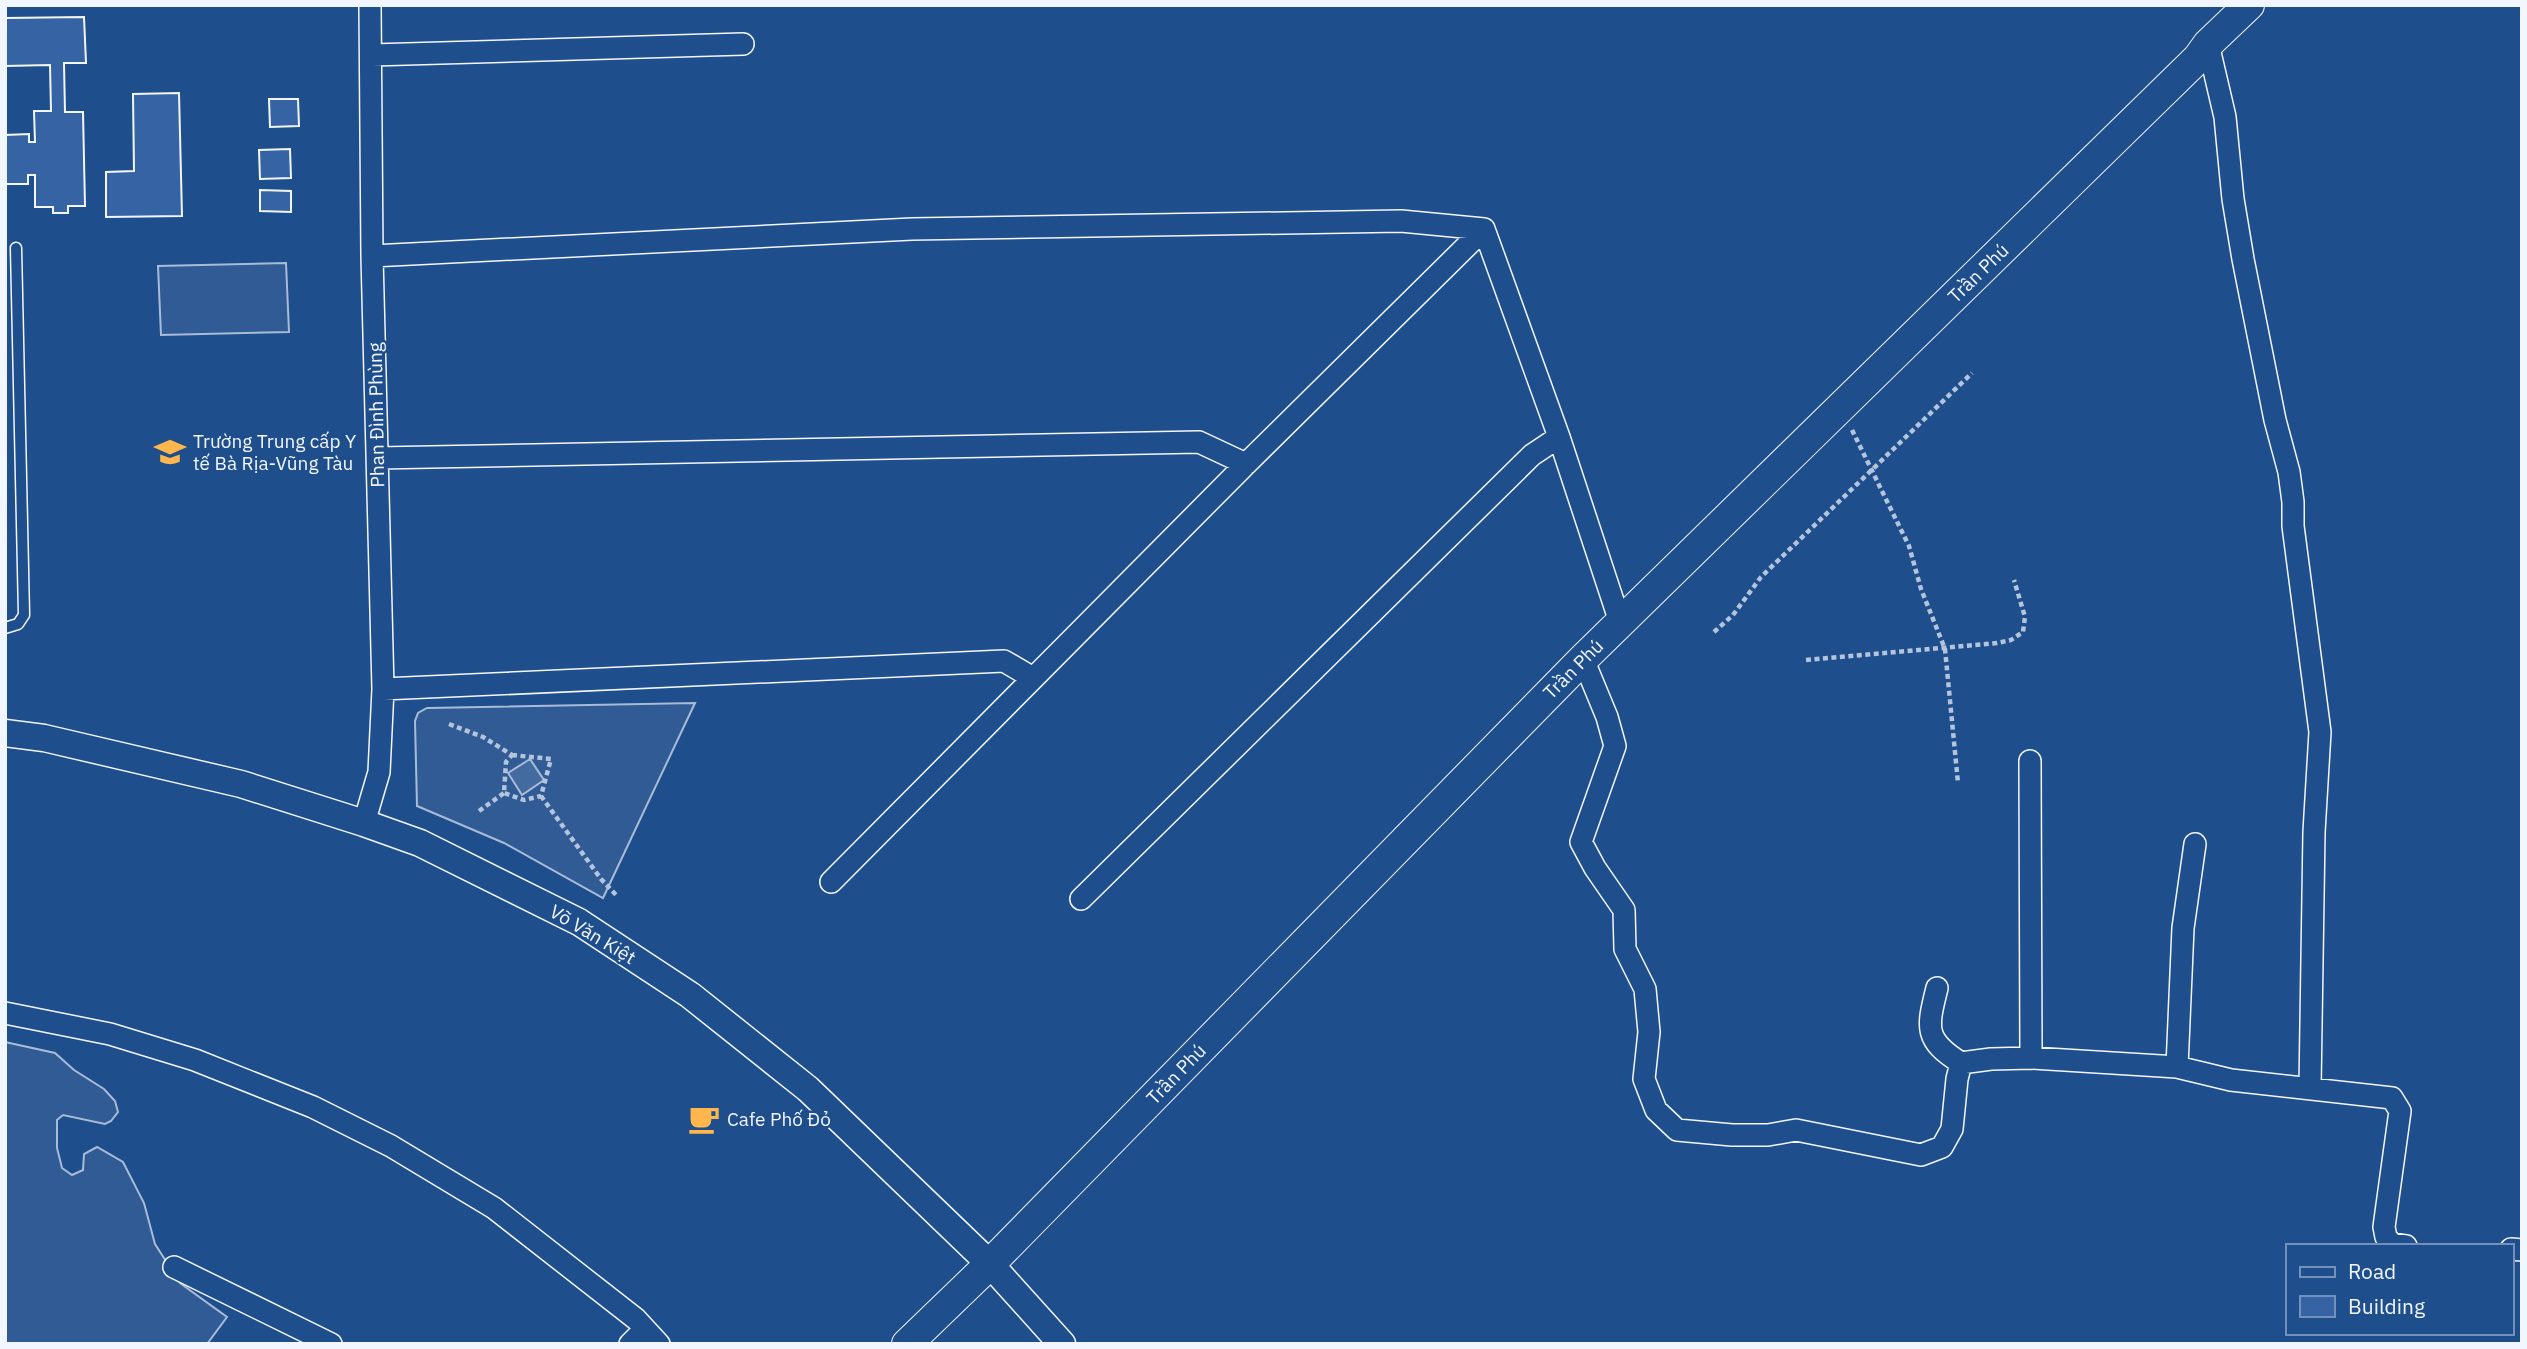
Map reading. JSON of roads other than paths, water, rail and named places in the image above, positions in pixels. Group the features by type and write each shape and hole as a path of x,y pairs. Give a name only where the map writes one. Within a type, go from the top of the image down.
{"main road":[{"name":"Trần Phú","path":"907,1344 990,1264 1620,622 2198,58 2208,44 2249,5"}],"street":[{"name":"Phan Đình Phùng","path":"365,823 379,772 383,689 372,256 370,5"},
{"path":"372,55 743,44"},
{"path":"2208,44 2225,117 2233,199 2244,259 2294,502 2293,526 2320,732 2314,832 2311,1088"},
{"path":"372,256 912,229 1401,220 1485,229"},
{"path":"1485,229 1559,437 1620,622"},
{"path":"831,882 1246,464 1485,229"},
{"path":"1081,899 1532,455 1559,437"},
{"path":"378,458 1199,442 1246,464"},
{"path":"1583,659 1607,717 1615,746 1581,842 1623,911 1625,949 1645,989 1649,1032 1644,1079 1656,1110 1677,1129 1732,1135 1768,1135 1796,1130 1921,1155 1942,1147 1952,1129 1961,1063"},
{"path":"383,689 1004,661 1033,678"},
{"name":"Võ Văn Kiệt","path":"5,733 44,738 241,784 365,823 420,842 579,922 690,995 808,1089 990,1264 1062,1344"},
{"path":"2030,761 2031,1058"},
{"path":"2177,1067 2183,928 2195,844"},
{"path":"1937,988 1932,1008 1931,1033 1944,1053 1961,1063 2031,1058 2177,1067 2231,1080 2392,1098 2400,1111 2384,1227 2386,1237 2392,1244"},
{"path":"5,1013 122,1037 195,1060 313,1107 391,1146 494,1208 636,1319 645,1339"},
{"path":"174,1267 331,1344"}],"lane":[{"path":"5,628 18,624 24,615 16,248"},
{"path":"5,344 18,344"}],"place":[{"name":"Trường Trung cấp Y tế Bà Rịa-Vũng Tàu","path":"170,452"},
{"name":"Cafe Phố Đỏ","path":"704,1119"}]}
